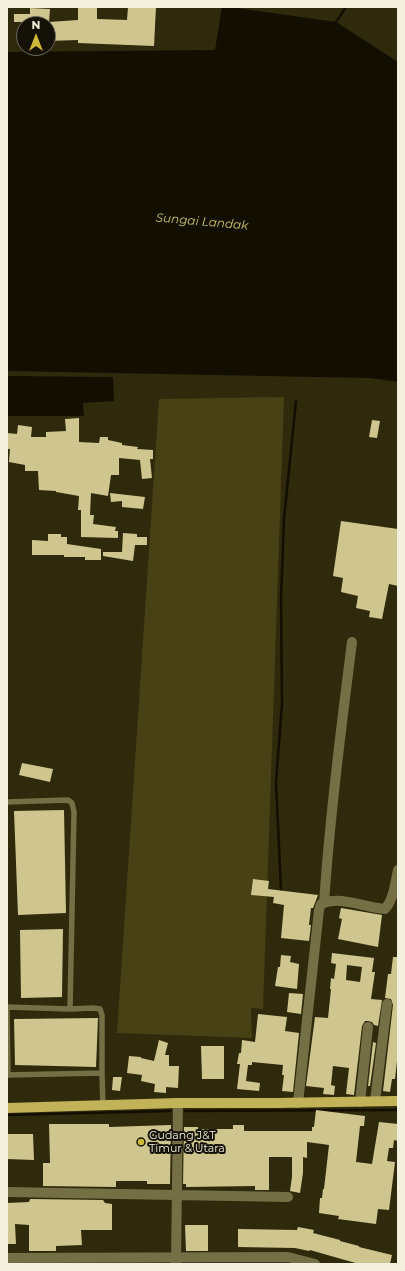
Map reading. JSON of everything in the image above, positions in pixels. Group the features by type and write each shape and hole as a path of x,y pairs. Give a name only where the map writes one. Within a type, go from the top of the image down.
{"main road":[{"path":"7,1108 178,1103 398,1101"}],"street":[{"path":"324,903 337,760 352,642"},
{"path":"298,1103 319,910 321,904 335,901 354,902 385,909 392,896 398,870"},
{"path":"375,1101 387,1004"},
{"path":"360,1102 368,1027"},
{"path":"176,1261 178,1103"},
{"path":"7,1192 288,1197"},
{"path":"7,1258 50,1261 243,1261 288,1258 315,1264"}],"lane":[{"path":"7,802 68,800 72,803 74,812 70,1008"},
{"path":"7,1001 7,1075 102,1073"},
{"path":"7,1007 100,1009 102,1015 103,1106"}],"shaded area":[{"path":"284,397 263,1009 251,1008 252,1038 117,1033 159,399"}],"water":[{"name":"Sungai Landak","path":"222,7 230,7 336,22 398,62 398,382 370,378 7,371 7,52 16,52 16,56 56,56 56,52 215,50"},
{"path":"7,376 113,377 114,401 83,403 84,416 7,416"}],"building":[{"path":"78,7 97,7 97,19 127,20 128,7 156,7 154,46 78,43 78,40 56,41 56,22 78,20"},
{"path":"30,8 50,9 49,16 16,16 16,22 14,22 14,14 30,14"},
{"path":"79,418 79,442 99,443 100,437 108,437 108,440 122,443 122,445 138,447 137,449 153,450 153,459 150,459 152,478 142,479 140,460 119,458 119,475 111,475 108,496 91,493 90,515 94,515 93,524 116,527 115,531 118,531 118,538 81,537 81,510 78,510 79,496 56,491 39,490 38,471 25,471 25,465 9,462 10,449 7,449 7,433 17,434 18,425 32,427 31,437 46,437 46,432 66,431 65,419"},
{"path":"372,420 380,421 377,438 369,437"},
{"path":"110,493 145,497 143,509 122,507 122,501 111,502"},
{"path":"341,521 398,529 398,586 389,584 382,619 369,617 370,611 356,608 358,596 341,592 343,578 333,576"},
{"path":"123,533 137,534 137,537 147,537 147,545 135,545 133,561 103,556 103,552 122,552"},
{"path":"48,534 61,534 61,537 67,537 67,544 101,549 101,560 85,560 85,557 64,557 64,555 32,555 32,540 48,541"},
{"path":"22,763 53,769 50,782 19,775"},
{"path":"64,810 66,913 18,915 14,811"},
{"path":"253,879 269,881 268,889 318,895 313,908 311,908 309,941 281,938 284,905 273,903 274,897 251,895"},
{"path":"341,908 382,915 378,947 338,939 342,919 339,918"},
{"path":"63,929 62,997 21,998 20,930"},
{"path":"332,953 374,958 372,972 375,972 371,999 382,1000 378,1026 374,1025 372,1022 365,1021 362,1026 354,1095 346,1094 349,1068 333,1066 331,1085 335,1086 334,1095 323,1094 324,1088 306,1086 315,1017 328,1018 331,978 334,979 336,964 331,963","holes":["347,965 362,967 360,982 346,980"]},
{"path":"281,955 291,956 290,962 299,964 297,989 275,986 278,967 280,967"},
{"path":"393,957 398,957 398,1052 395,1079 392,1079 390,1092 383,1091 393,1005 391,999 385,998 388,974 391,974"},
{"path":"289,993 303,994 301,1014 287,1012"},
{"path":"258,1014 287,1017 285,1031 299,1033 293,1092 282,1091 284,1075 282,1075 283,1065 252,1062 252,1065 248,1065 246,1081 260,1083 259,1091 237,1089 240,1064 237,1064 239,1053 241,1053 242,1040 255,1042"},
{"path":"98,1018 96,1067 15,1065 14,1019"},
{"path":"159,1040 168,1043 165,1055 169,1055 169,1066 179,1066 178,1088 166,1087 166,1093 154,1092 155,1084 141,1081 142,1075 127,1073 129,1056 141,1057 154,1061"},
{"path":"373,1042 376,1043 370,1086 368,1086"},
{"path":"201,1046 224,1046 224,1079 202,1079"},
{"path":"113,1077 122,1077 120,1091 112,1090"},
{"path":"316,1110 365,1116 364,1126 360,1126 356,1162 372,1164 379,1122 398,1124 398,1141 394,1140 393,1148 389,1148 387,1161 395,1162 389,1210 378,1209 376,1224 338,1219 339,1216 319,1213 320,1198 322,1198 324,1189 329,1145 307,1142 307,1158 303,1157 303,1173 300,1193 290,1191 292,1157 269,1157 269,1190 255,1190 255,1186 186,1187 186,1184 183,1184 184,1127 198,1127 198,1129 233,1129 233,1125 244,1125 244,1131 312,1131 312,1127 314,1127"},
{"path":"49,1124 109,1124 109,1127 171,1125 170,1184 147,1184 147,1181 116,1181 116,1187 43,1186 43,1163 50,1163"},
{"path":"7,1134 33,1134 34,1160 7,1159"},
{"path":"30,1199 103,1200 105,1203 112,1204 112,1230 81,1230 82,1245 56,1246 56,1251 29,1251 29,1225 15,1224 16,1244 7,1244 7,1203 29,1202"},
{"path":"185,1225 208,1225 208,1251 186,1251"},
{"path":"298,1227 314,1230 313,1233 359,1247 392,1255 390,1264 359,1264 310,1250 295,1248 238,1247 238,1229 297,1230"}],"waterway":[{"path":"336,22 346,7"},
{"path":"281,890 276,782 282,704 281,598 284,519 296,401"},
{"path":"185,1111 398,1110"},
{"path":"7,1115 170,1111"}],"place":[{"name":"Gudang J&T Timur & Utara","path":"141,1142"}]}
